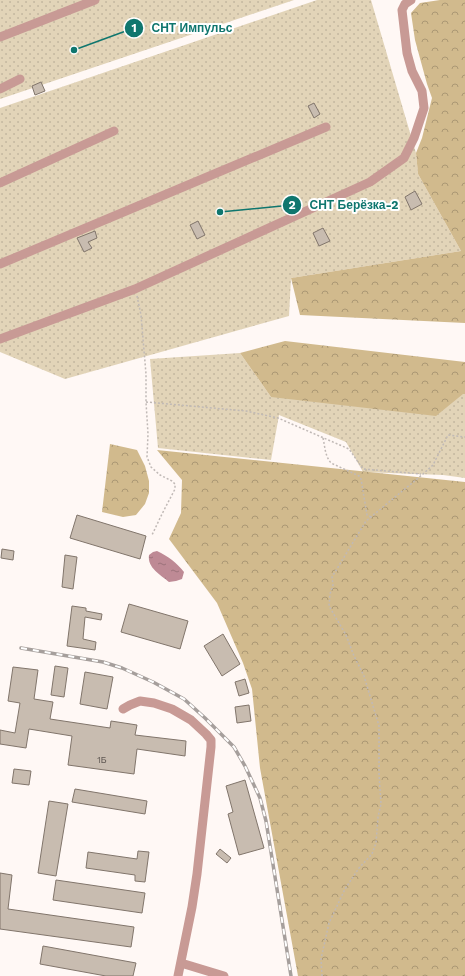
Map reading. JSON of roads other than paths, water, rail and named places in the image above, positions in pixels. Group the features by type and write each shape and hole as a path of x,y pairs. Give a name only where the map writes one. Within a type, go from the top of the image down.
{"street":[{"path":"0,37 95,0"},
{"path":"0,339 136,289 370,182 404,158 414,138 424,108 422,91 412,71 406,46 402,10 405,4 411,0"},
{"path":"0,89 20,79"},
{"path":"0,264 326,127"},
{"path":"0,183 114,131"},
{"path":"123,709 140,701 172,708 191,720 211,740 205,783 197,874 178,976"},
{"path":"181,963 224,976"}],"water":[{"path":"157,551 172,560 184,572 182,579 169,582 155,571 150,564 149,555"}],"railway":[{"path":"21,648 103,662 122,668 153,682 184,699 234,747 260,798 266,821 291,976"}],"place":[{"name":"СНТ Импульс","path":"74,50"},
{"name":"СНТ Берёзка-2","path":"220,212"}]}
